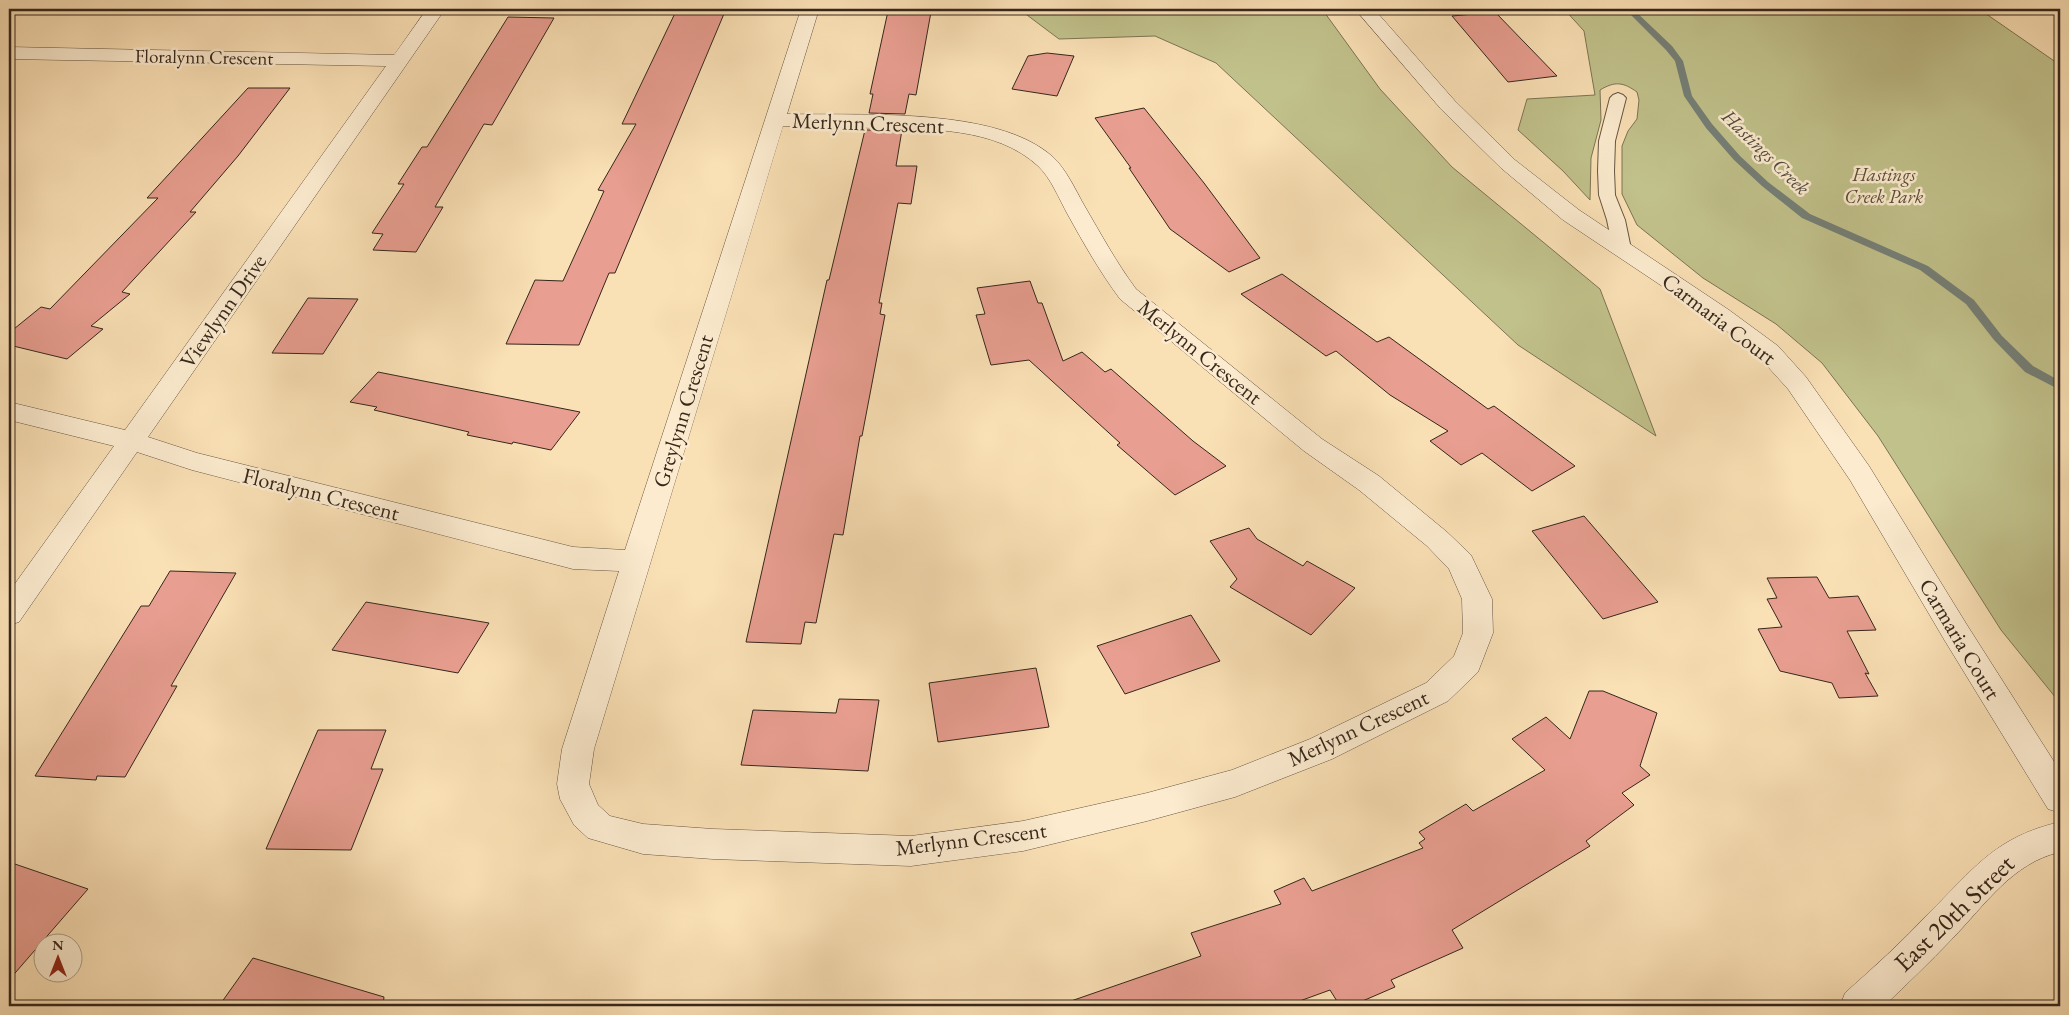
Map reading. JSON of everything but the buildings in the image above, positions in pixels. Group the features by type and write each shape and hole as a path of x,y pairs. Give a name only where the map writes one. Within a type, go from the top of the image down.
{"street":[{"name":"Viewlynn Drive","path":"9,614 436,9"},
{"name":"Greylynn Crescent","path":"586,814 577,799 574,784 578,749 810,9"},
{"name":"Carmaria Court","path":"1364,9 1448,105 1508,164 1571,215 1728,320 1769,352 1797,382 1860,473 1961,642 2060,799"},
{"name":"Floralynn Crescent","path":"9,53 400,61"},
{"name":"Merlynn Crescent","path":"586,814 600,828 643,839 713,844 912,851 1023,836 1147,807 1235,783 1321,749 1377,723 1436,692 1467,663 1478,633 1477,599 1461,564 1436,539 1369,483 1313,445 1128,294 1109,268 1060,181 1046,162 1024,147 995,135 962,126 774,120"},
{"name":"Floralynn Crescent","path":"9,410 131,441 192,461 573,558 636,561"},
{"name":"East 20th Street","path":"1858,1006 1941,926 1988,874 2018,851 2060,837"}],"lane":[{"path":"1618,98 1607,141 1606,171 1607,195 1616,220 1622,249"}],"green space":[{"path":"1023,9 1322,9 1380,89 1452,167 1600,289 1656,436 1518,345 1216,63 1155,36 1059,39 1023,12"},
{"name":"Hastings Creek Park","path":"1564,9 1979,9 2060,65 2060,703 2001,630 1878,436 1822,363 1776,324 1703,278 1637,225 1622,194 1622,146 1628,131 1637,119 1639,100 1637,92 1619,84 1610,85 1600,90 1601,120 1591,158 1590,200 1563,171 1518,130 1527,99 1595,95 1584,31"}],"waterway":[{"name":"Hastings Creek","path":"1629,9 1669,48 1679,61 1688,96 1709,126 1737,158 1765,184 1806,216 1924,268 1970,302 1998,338 2029,369 2060,386"}]}
